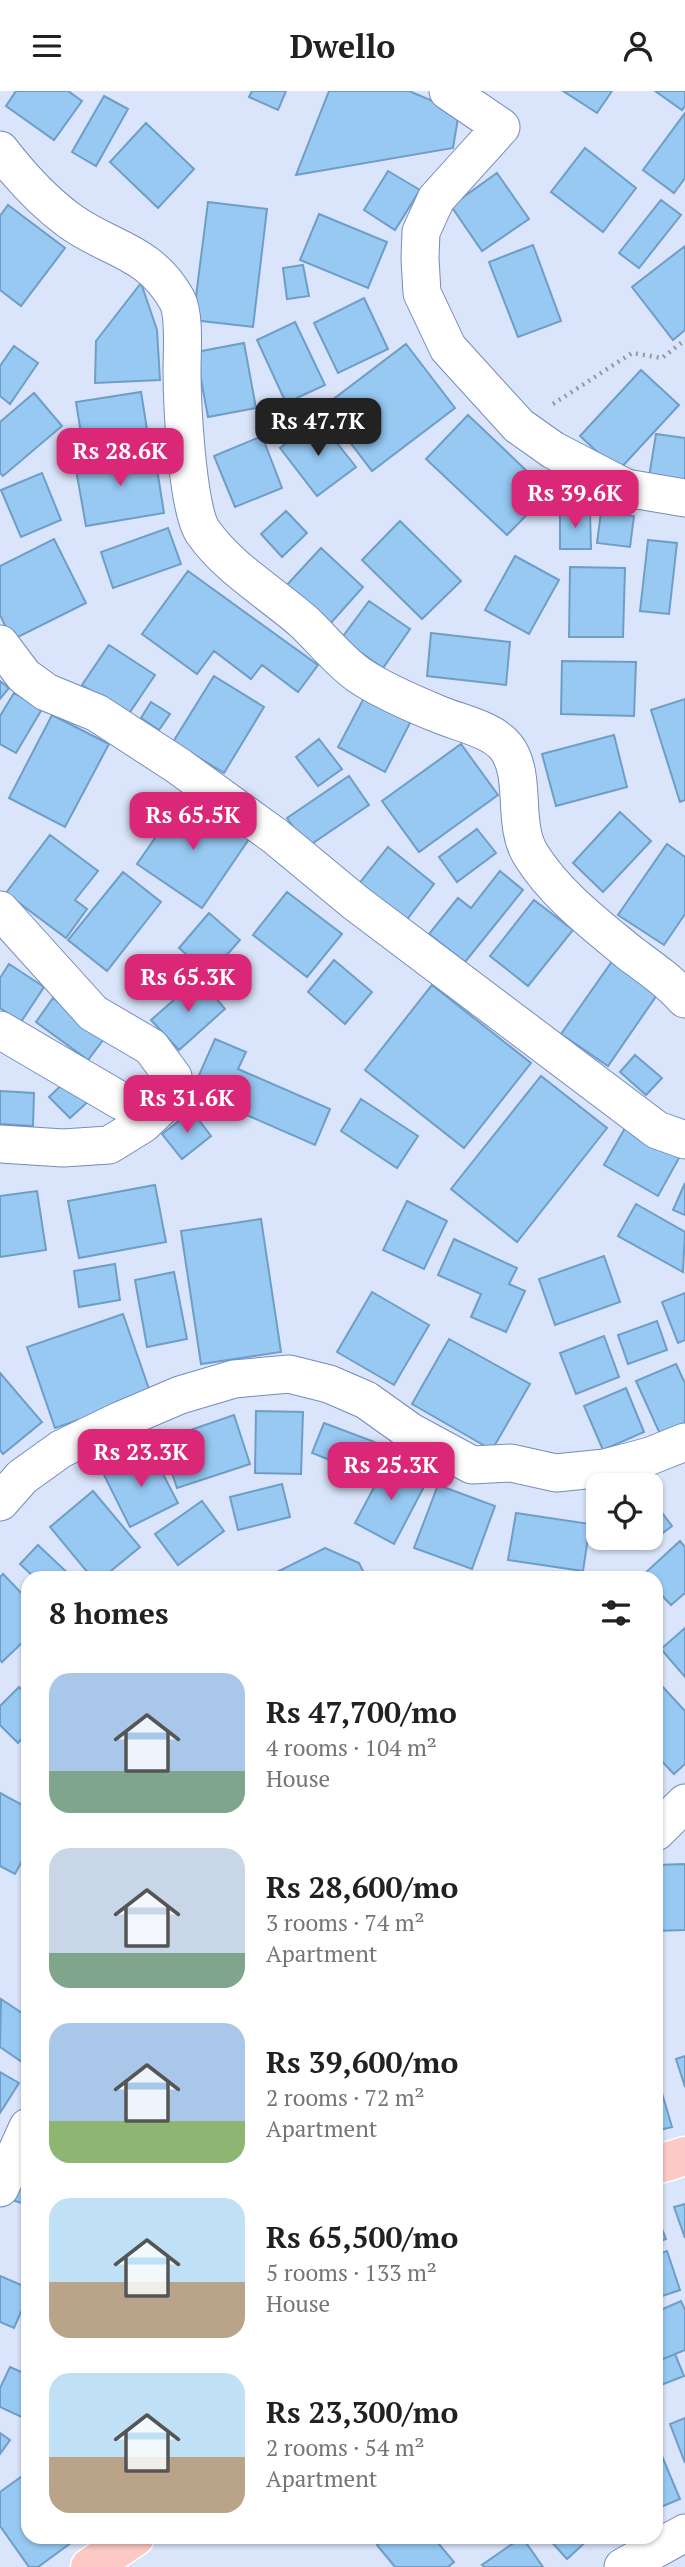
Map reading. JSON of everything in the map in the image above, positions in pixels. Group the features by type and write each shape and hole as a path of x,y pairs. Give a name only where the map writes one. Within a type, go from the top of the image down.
{"main road":[{"path":"663,2163 685,2156"},
{"path":"90,2567 124,2544"}],"street":[{"path":"448,91 500,127 436,199 421,232 422,293 448,348 519,426 553,450 626,488 685,498"},
{"path":"0,150 22,177 71,222 139,257 162,279 179,303 182,388 192,503 201,530 218,551 303,622 359,675 436,713 486,733 506,747 516,769 520,819 529,853 554,885 631,953 673,985 685,999"},
{"path":"0,644 24,676 46,692 97,713 177,765 275,836 356,903 657,1130 685,1140"},
{"path":"0,910 93,1013 151,1047 173,1077 166,1102 143,1124 109,1145 63,1148 0,1144"},
{"path":"0,1030 121,1101 152,1115"},
{"path":"0,1502 22,1477 61,1449 119,1421 180,1395 234,1379 289,1374 329,1384 366,1399 411,1432 472,1465 511,1463 556,1473 605,1468 650,1456 685,1442"},
{"path":"663,1825 685,1803"},
{"path":"0,2188 21,2142"},
{"path":"622,2567 685,2533"}],"path":[{"path":"519,426 632,353 662,358 685,340"}],"building":[{"path":"16,91 68,91 82,101 54,140 6,106"},
{"path":"252,91 286,91 278,110 249,97"},
{"path":"329,91 409,91 459,112 453,148 296,175"},
{"path":"563,91 612,91 597,113"},
{"path":"655,91 685,91 685,106 682,110"},
{"path":"104,96 128,109 96,166 72,152"},
{"path":"685,113 685,178 674,193 643,170"},
{"path":"146,123 194,169 158,208 110,162"},
{"path":"585,148 636,188 603,232 551,192"},
{"path":"388,171 420,190 395,230 364,210"},
{"path":"497,173 529,219 482,251 451,206"},
{"path":"661,200 681,215 639,268 619,253"},
{"path":"208,202 267,209 253,327 193,320"},
{"path":"8,205 65,248 21,306 0,290 0,216"},
{"path":"319,214 387,242 368,288 300,260"},
{"path":"533,245 561,321 518,337 489,262"},
{"path":"685,246 685,330 673,340 632,287"},
{"path":"303,265 309,296 287,299 283,268"},
{"path":"141,283 157,330 160,380 95,383 96,341"},
{"path":"364,298 388,349 338,373 314,323"},
{"path":"295,322 325,385 286,403 257,340"},
{"path":"244,343 256,408 208,417 196,352"},
{"path":"406,344 455,408 372,471 323,407"},
{"path":"14,346 38,363 10,404 0,396 0,366"},
{"path":"641,370 679,405 618,471 580,436"},
{"path":"141,392 149,442 84,452 76,402"},
{"path":"34,393 62,426 3,476 0,473 0,422"},
{"path":"468,415 549,492 507,535 426,459"},
{"path":"318,419 356,467 317,496 280,448"},
{"path":"656,434 685,438 685,482 649,477"},
{"path":"262,436 282,488 235,507 214,456"},
{"path":"154,450 164,513 86,526 75,464"},
{"path":"42,473 61,520 21,537 1,490"},
{"path":"560,510 590,510 591,549 560,549"},
{"path":"286,511 307,533 282,557 261,534"},
{"path":"601,512 634,516 630,547 597,543"},
{"path":"400,521 461,581 422,619 362,560"},
{"path":"168,528 181,564 113,588 101,552"},
{"path":"54,539 86,603 12,640 0,615 0,566"},
{"path":"648,540 677,543 669,614 640,611"},
{"path":"321,548 363,587 329,625 286,586"},
{"path":"515,556 559,580 529,634 485,610"},
{"path":"570,567 625,568 623,637 569,637"},
{"path":"188,571 318,665 298,692 262,665 251,679 214,651 197,674 142,634"},
{"path":"369,601 410,629 383,668 341,639"},
{"path":"431,633 510,642 506,685 427,676"},
{"path":"109,645 155,675 128,715 82,685"},
{"path":"562,661 636,662 634,716 561,714"},
{"path":"214,676 264,707 224,773 173,742"},
{"path":"0,681 9,688 0,699"},
{"path":"14,693 42,709 16,753 0,744 0,716"},
{"path":"366,694 412,719 385,772 338,747"},
{"path":"685,699 685,800 680,802 651,710"},
{"path":"151,702 170,714 159,730 141,718"},
{"path":"52,715 109,744 65,827 9,798"},
{"path":"614,735 627,787 556,806 542,754"},
{"path":"319,739 342,769 318,786 296,757"},
{"path":"461,744 498,795 419,852 382,801"},
{"path":"349,776 369,805 307,847 287,818"},
{"path":"185,795 249,839 202,908 137,864"},
{"path":"620,812 651,841 603,892 573,863"},
{"path":"477,829 496,853 457,882 439,857"},
{"path":"50,835 98,871 75,900 87,909 66,938 6,893"},
{"path":"667,844 685,857 685,914 664,945 618,915"},
{"path":"388,847 434,884 405,922 358,885"},
{"path":"500,871 523,890 465,962 429,934 458,898 471,908"},
{"path":"123,872 161,902 107,971 68,940"},
{"path":"287,892 342,934 307,977 253,935"},
{"path":"534,900 573,930 528,986 490,956"},
{"path":"209,913 240,940 209,975 179,948"},
{"path":"334,960 372,992 345,1024 308,992"},
{"path":"613,960 659,992 608,1066 561,1034"},
{"path":"9,964 44,987 21,1022 0,1008 0,978"},
{"path":"199,978 225,1009 179,1050 151,1020"},
{"path":"432,985 531,1063 464,1148 365,1070"},
{"path":"53,998 106,1036 88,1060 36,1022"},
{"path":"215,1039 246,1052 238,1069 330,1109 315,1145 192,1091"},
{"path":"635,1055 662,1078 646,1095 620,1072"},
{"path":"71,1076 92,1098 70,1118 49,1097"},
{"path":"541,1076 607,1128 517,1242 451,1189"},
{"path":"0,1091 34,1093 33,1126 0,1124"},
{"path":"361,1099 418,1136 397,1168 341,1131"},
{"path":"192,1111 211,1136 182,1159 162,1134"},
{"path":"625,1128 679,1158 658,1196 604,1165"},
{"path":"685,1183 685,1215 673,1210"},
{"path":"155,1185 166,1242 79,1258 68,1201"},
{"path":"37,1191 46,1250 0,1257 0,1196"},
{"path":"407,1201 447,1221 424,1269 383,1250"},
{"path":"636,1204 685,1232 683,1272 618,1236"},
{"path":"261,1219 281,1352 201,1364 181,1231"},
{"path":"454,1239 517,1268 509,1284 525,1291 506,1332 471,1317 481,1294 438,1275"},
{"path":"604,1256 620,1302 555,1325 539,1279"},
{"path":"115,1264 120,1300 79,1307 74,1271"},
{"path":"174,1272 187,1339 147,1347 135,1280"},
{"path":"372,1292 429,1325 394,1385 337,1352"},
{"path":"685,1293 685,1340 678,1343 662,1302"},
{"path":"123,1314 151,1395 55,1428 27,1347"},
{"path":"657,1321 667,1350 628,1364 618,1335"},
{"path":"604,1336 619,1377 576,1394 560,1353"},
{"path":"449,1339 530,1384 492,1450 412,1404"},
{"path":"676,1364 685,1383 685,1423 660,1434 636,1381"},
{"path":"0,1373 42,1422 3,1454 0,1450"},
{"path":"626,1388 644,1432 603,1450 584,1406"},
{"path":"256,1411 303,1412 301,1474 255,1473"},
{"path":"234,1415 250,1464 177,1488 161,1440"},
{"path":"324,1423 380,1444 368,1475 312,1453"},
{"path":"151,1451 178,1503 130,1527 104,1475"},
{"path":"388,1461 427,1481 394,1544 355,1523"},
{"path":"282,1484 290,1517 238,1530 230,1497"},
{"path":"438,1485 495,1506 472,1569 414,1548"},
{"path":"93,1491 140,1547 111,1571 86,1571 50,1527"},
{"path":"202,1501 224,1531 178,1565 155,1534"},
{"path":"516,1513 586,1523 583,1571 508,1560"},
{"path":"663,1514 672,1526 663,1533"},
{"path":"680,1541 685,1547 685,1593 671,1605 663,1596 663,1571 647,1571"},
{"path":"38,1545 66,1571 27,1571 20,1564"},
{"path":"325,1548 359,1563 363,1571 279,1571"},
{"path":"3,1574 21,1593 21,1644 2,1662 0,1660 0,1577"},
{"path":"685,1628 685,1677 663,1651 663,1647"},
{"path":"19,1687 21,1689 21,1740 18,1743 0,1725 0,1706"},
{"path":"663,1687 685,1711 685,1764 674,1774 663,1762"},
{"path":"0,1793 21,1804 21,1863 15,1874 0,1866"},
{"path":"685,1864 685,1930 663,1931 663,1865"},
{"path":"1,1999 21,2012 21,2061 0,2047"},
{"path":"685,2056 685,2087 676,2059"},
{"path":"0,2072 19,2083 0,2113"},
{"path":"663,2097 672,2127 663,2129"},
{"path":"21,2172 21,2203 12,2200"},
{"path":"685,2204 685,2238 674,2207"},
{"path":"667,2251 680,2290 663,2296 663,2252"},
{"path":"0,2276 21,2285 21,2312 14,2328 0,2322"},
{"path":"681,2301 685,2310 685,2350 663,2359 663,2309"},
{"path":"675,2354 684,2376 663,2384 663,2359"},
{"path":"10,2367 21,2372 21,2417 0,2407 0,2388"},
{"path":"685,2418 685,2463 670,2424"},
{"path":"0,2433 10,2440 0,2454"},
{"path":"663,2459 680,2499 663,2506"},
{"path":"21,2477 21,2544 69,2544 38,2567 29,2567 0,2526 0,2492"},
{"path":"439,2544 454,2562 448,2567 395,2567 377,2545"},
{"path":"512,2544 527,2544 543,2567 484,2567 482,2565"},
{"path":"553,2544 583,2544 567,2559"}]}
